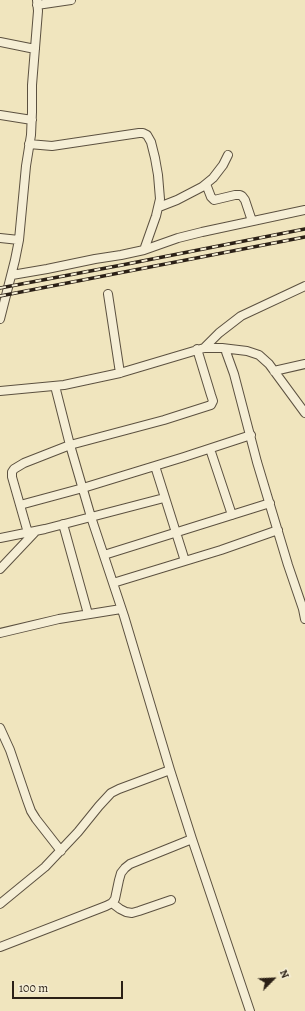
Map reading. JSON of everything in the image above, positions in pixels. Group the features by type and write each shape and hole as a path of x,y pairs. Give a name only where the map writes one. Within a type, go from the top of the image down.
{"street":[{"path":"0,319 19,240 32,120 32,85 37,2 71,0"},
{"path":"0,42 35,49"},
{"path":"0,115 32,120"},
{"path":"29,144 52,146 145,133 151,142 155,158 160,199 144,250"},
{"path":"158,207 187,196 206,184 217,172 228,155"},
{"path":"206,184 211,197 214,200 240,194 245,200 252,221"},
{"path":"12,274 47,269 144,250 215,228 305,210"},
{"path":"0,238 19,240"},
{"path":"200,349 241,316 305,286"},
{"path":"108,294 120,373"},
{"path":"32,532 20,505 12,476 14,469 70,445 164,420 211,404 213,401 200,349"},
{"path":"0,391 64,385 120,373 200,349 225,349 247,351 259,354 269,364 305,413"},
{"path":"225,349 234,374 257,462 304,608 305,619"},
{"path":"274,371 305,364"},
{"path":"55,386 91,517 113,583 192,839 250,1011"},
{"path":"20,505 83,488 251,435"},
{"path":"210,448 232,515"},
{"path":"155,466 185,561"},
{"path":"0,538 32,532 164,498"},
{"path":"104,555 270,503"},
{"path":"63,524 88,614"},
{"path":"113,583 221,550 278,530"},
{"path":"0,569 32,532"},
{"path":"0,633 53,620 121,609"},
{"path":"0,728 10,750 31,811 61,851"},
{"path":"0,904 45,867 61,851 111,793 170,770"},
{"path":"0,947 112,903 115,899 121,873 130,864 192,839"},
{"path":"112,903 126,912 132,912 171,900"}],"railway":[{"path":"0,288 305,229"},
{"path":"0,296 305,237"}]}
